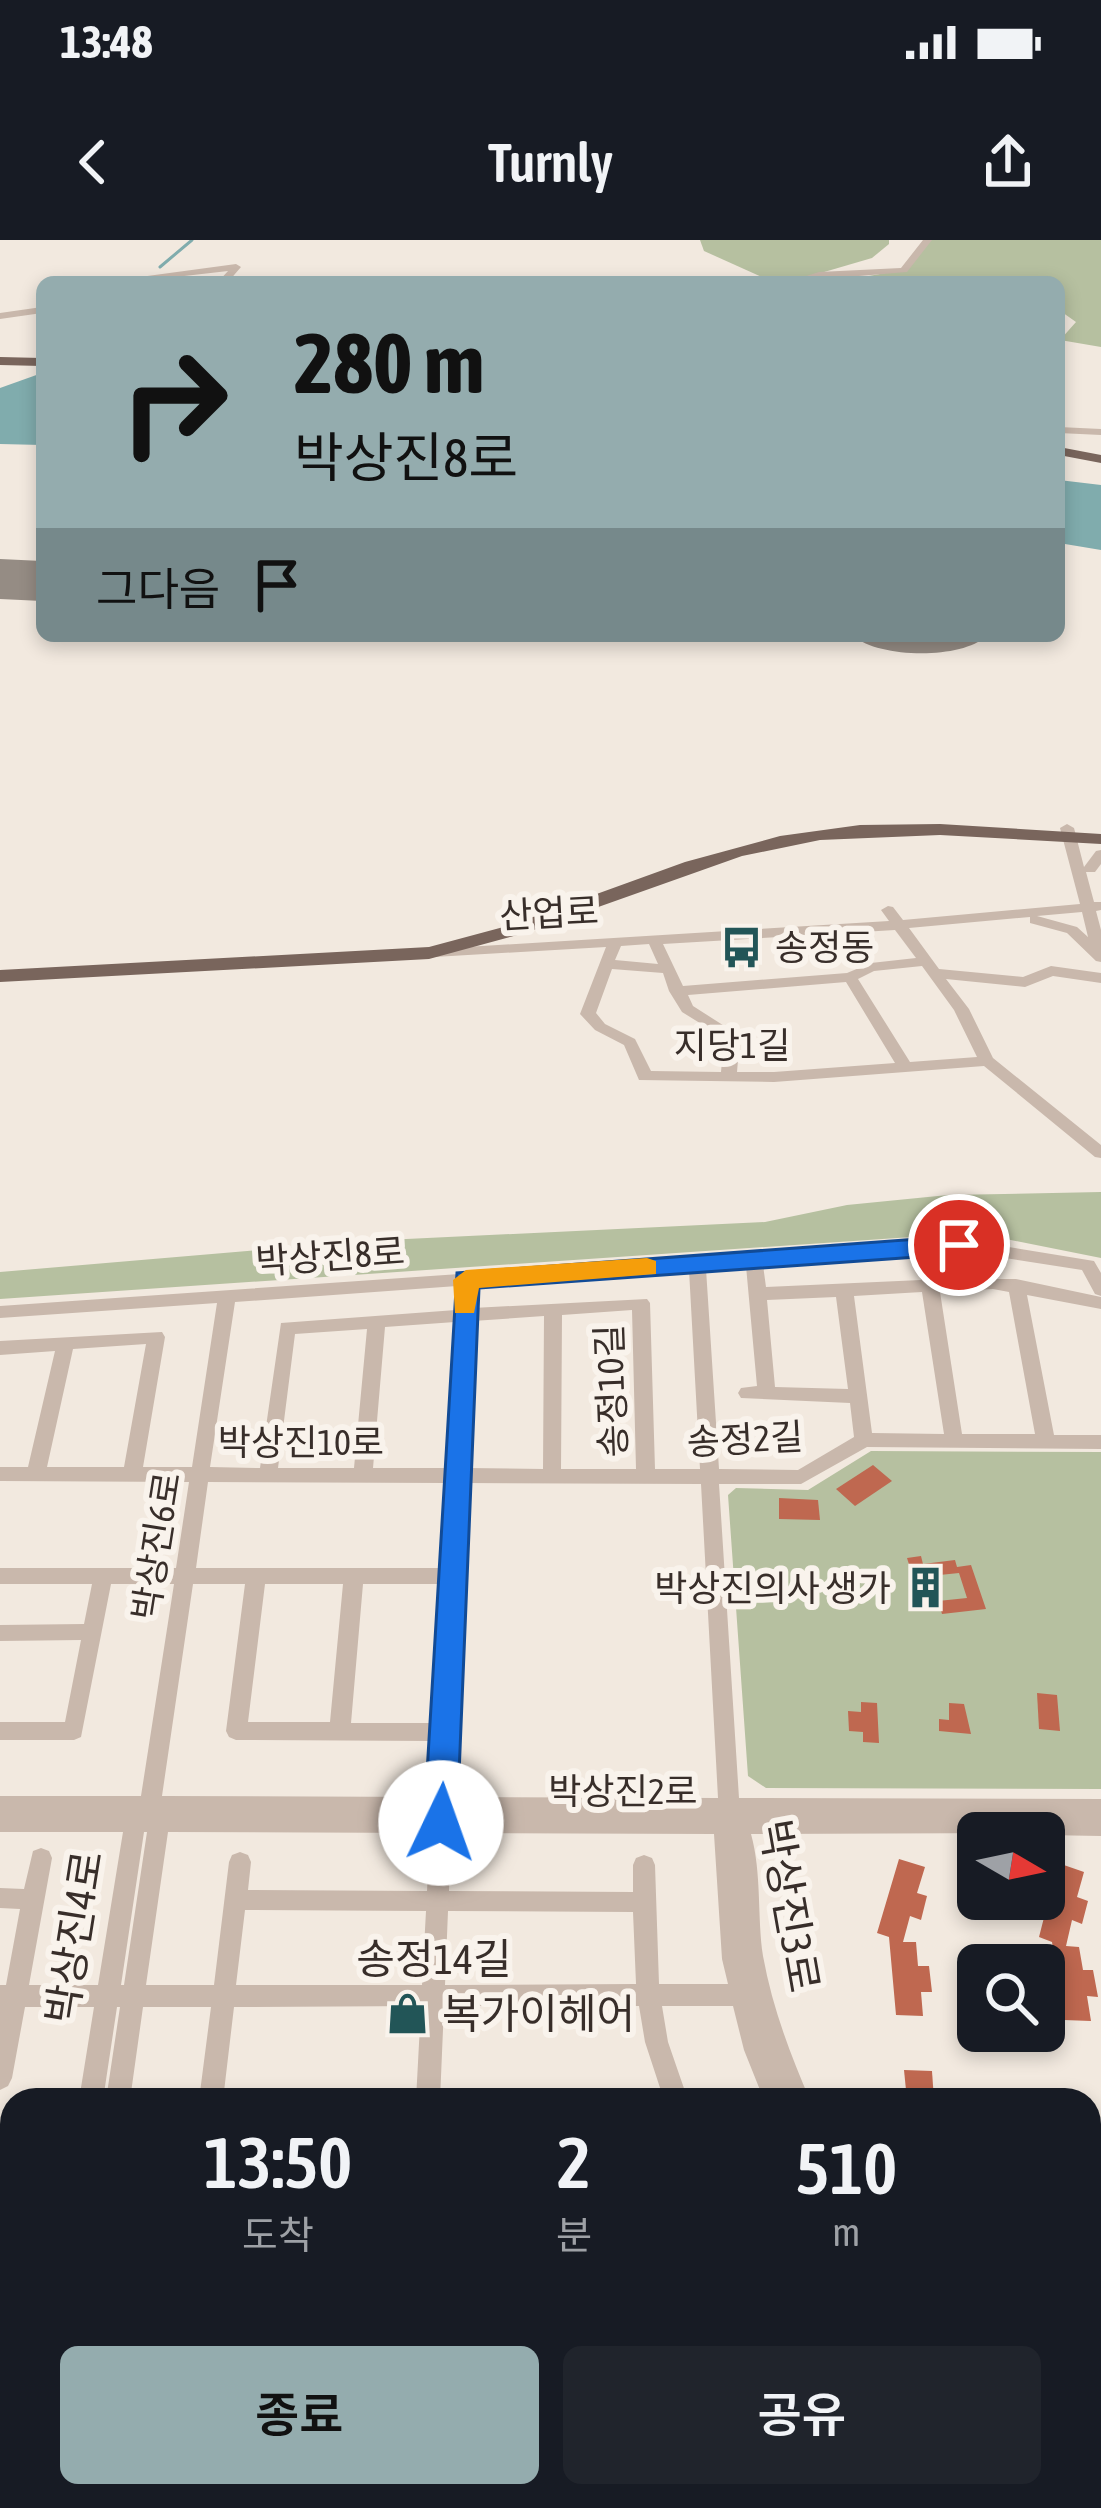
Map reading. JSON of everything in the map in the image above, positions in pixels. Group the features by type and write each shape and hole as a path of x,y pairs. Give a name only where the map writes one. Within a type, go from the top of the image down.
{"main road":[{"path":"1,363 36,364"},
{"path":"1065,442 1101,450"},
{"name":"산업로","path":"0,962 451,937 745,838 802,826 877,820 1083,833"},
{"path":"430,953 497,938 782,840 877,830 1037,836 1083,833"},
{"name":"산업로","path":"0,976 430,953"}],"street":[{"path":"855,276 904,270 928,240"},
{"path":"154,276 236,266 228,276"},
{"path":"814,276 828,272 843,276"},
{"path":"0,316 36,311"},
{"path":"1065,440 1101,432"},
{"path":"1083,833 1083,866 1095,902 1101,957"},
{"path":"1037,836 1083,866"},
{"path":"1083,866 1101,854"},
{"name":"산업로","path":"430,953 899,925 1095,902"},
{"path":"888,910 961,1009 987,1061 1101,1153"},
{"path":"1000,916 1063,926 1101,957"},
{"path":"654,940 687,1009 732,1036 729,1075"},
{"name":"지당1길","path":"615,942 588,1014 600,1028 630,1042 641,1074 907,1069 987,1061"},
{"path":"606,964 665,970"},
{"path":"676,991 850,977 871,967 930,967 1025,982 1051,971 1101,978"},
{"path":"850,977 907,1069"},
{"path":"1082,1142 1101,1143"},
{"path":"924,1247 954,1441"},
{"name":"박상진8로","path":"0,1312 924,1247 1004,1249 1093,1268 1101,1290"},
{"path":"754,1257 757,1393 858,1396"},
{"name":"박상진3로","path":"697,1262 730,1819 728,1922 773,2088"},
{"path":"429,2088 466,1280"},
{"path":"758,1294 929,1285 1016,1286 1101,1303"},
{"path":"1016,1286 1046,1442"},
{"path":"844,1289 864,1440 1101,1442"},
{"name":"박상진6로","path":"148,1817 227,1296"},
{"name":"송정10길","path":"268,1475 287,1328 641,1303 646,1476"},
{"path":"553,1309 553,1476"},
{"path":"363,1475 377,1321"},
{"path":"0,1348 156,1337 132,1474"},
{"path":"36,1474 66,1343"},
{"name":"송정2길","path":"457,1475 813,1474 864,1440"},
{"name":"박상진10로","path":"0,1474 457,1475"},
{"path":"0,1576 452,1576"},
{"path":"0,1731 74,1731 103,1576"},
{"path":"256,1576 236,1731 445,1732"},
{"path":"340,1732 354,1576"},
{"path":"0,1633 93,1632"},
{"name":"박상진2로","path":"0,1805 148,1817"},
{"name":"박상진2로","path":"730,1819 1101,1809"},
{"name":"박상진2로","path":"0,1822 441,1815 1101,1826"},
{"name":"박상진4로","path":"93,2088 107,1996 148,1817"},
{"name":"박상진4로","path":"120,2088 133,1996 148,1817"},
{"path":"0,2078 8,1996 41,1858"},
{"path":"213,2088 240,1862"},
{"path":"644,1865 646,1999 657,2053 671,2088"},
{"path":"0,1898 34,1898"},
{"path":"235,1900 644,1902"},
{"name":"송정14길","path":"8,1996 751,1996"},
{"name":"박상진3로","path":"751,1996 793,2088"}],"green space":[{"path":"700,240 889,240 872,258 810,276 760,276 704,251"},
{"path":"930,240 1101,240 1101,347 1065,341 1076,322 1065,314 1065,276 869,276 908,269"},
{"path":"1101,1192 1101,1258 1001,1238 941,1235 0,1299 0,1272 365,1241 765,1222 847,1205 948,1195"},
{"path":"871,1451 1101,1452 1101,1789 766,1788 748,1776 728,1495 736,1488 808,1490"}],"water":[{"path":"36,375 36,445 0,444 0,388"},
{"path":"1065,481 1101,485 1101,550 1065,544"}],"building":[{"name":"박상진의사 생가","path":"873,1465 892,1481 855,1506 836,1489"},
{"name":"박상진의사 생가","path":"779,1498 818,1500 820,1520 779,1519"},
{"path":"921,1556 923,1564 955,1560 957,1567 971,1565 986,1609 942,1614 940,1607 923,1609 907,1558","holes":["959,1573 967,1598 938,1601 930,1576"]},
{"path":"1037,1693 1057,1695 1060,1731 1039,1729"},
{"name":"박상진의사 생가","path":"861,1702 877,1703 879,1743 863,1742 863,1732 849,1731 848,1711 861,1712"},
{"path":"949,1703 964,1704 971,1734 939,1731 939,1719 949,1720"},
{"path":"899,1859 925,1867 917,1893 927,1896 921,1920 910,1916 903,1942 916,1942 918,1966 929,1966 932,1992 921,1992 923,2016 896,2015 889,1937 877,1933"},
{"path":"1065,1865 1084,1872 1077,1897 1088,1901 1082,1924 1072,1920 1066,1946 1079,1947 1083,1970 1093,1970 1098,1997 1087,1996 1091,2021 1065,2020 1065,1944 1039,1937 1043,1920 1065,1920"},
{"path":"904,2070 932,2071 933,2088 906,2088"}],"waterway":[{"path":"160,267 192,240"}],"taxiway":[{"path":"907,642 940,647 955,642"}],"runway":[{"path":"0,579 36,581"}],"slow traffic":[{"path":"465,1306 466,1280 647,1267"}],"place":[{"name":"송정동","path":"741,947"},
{"name":"박상진의사 생가","path":"925,1588"},
{"name":"복가이헤어","path":"408,2014"}],"route":[{"path":"441,1823 466,1280 720,1258 959,1245"}]}
